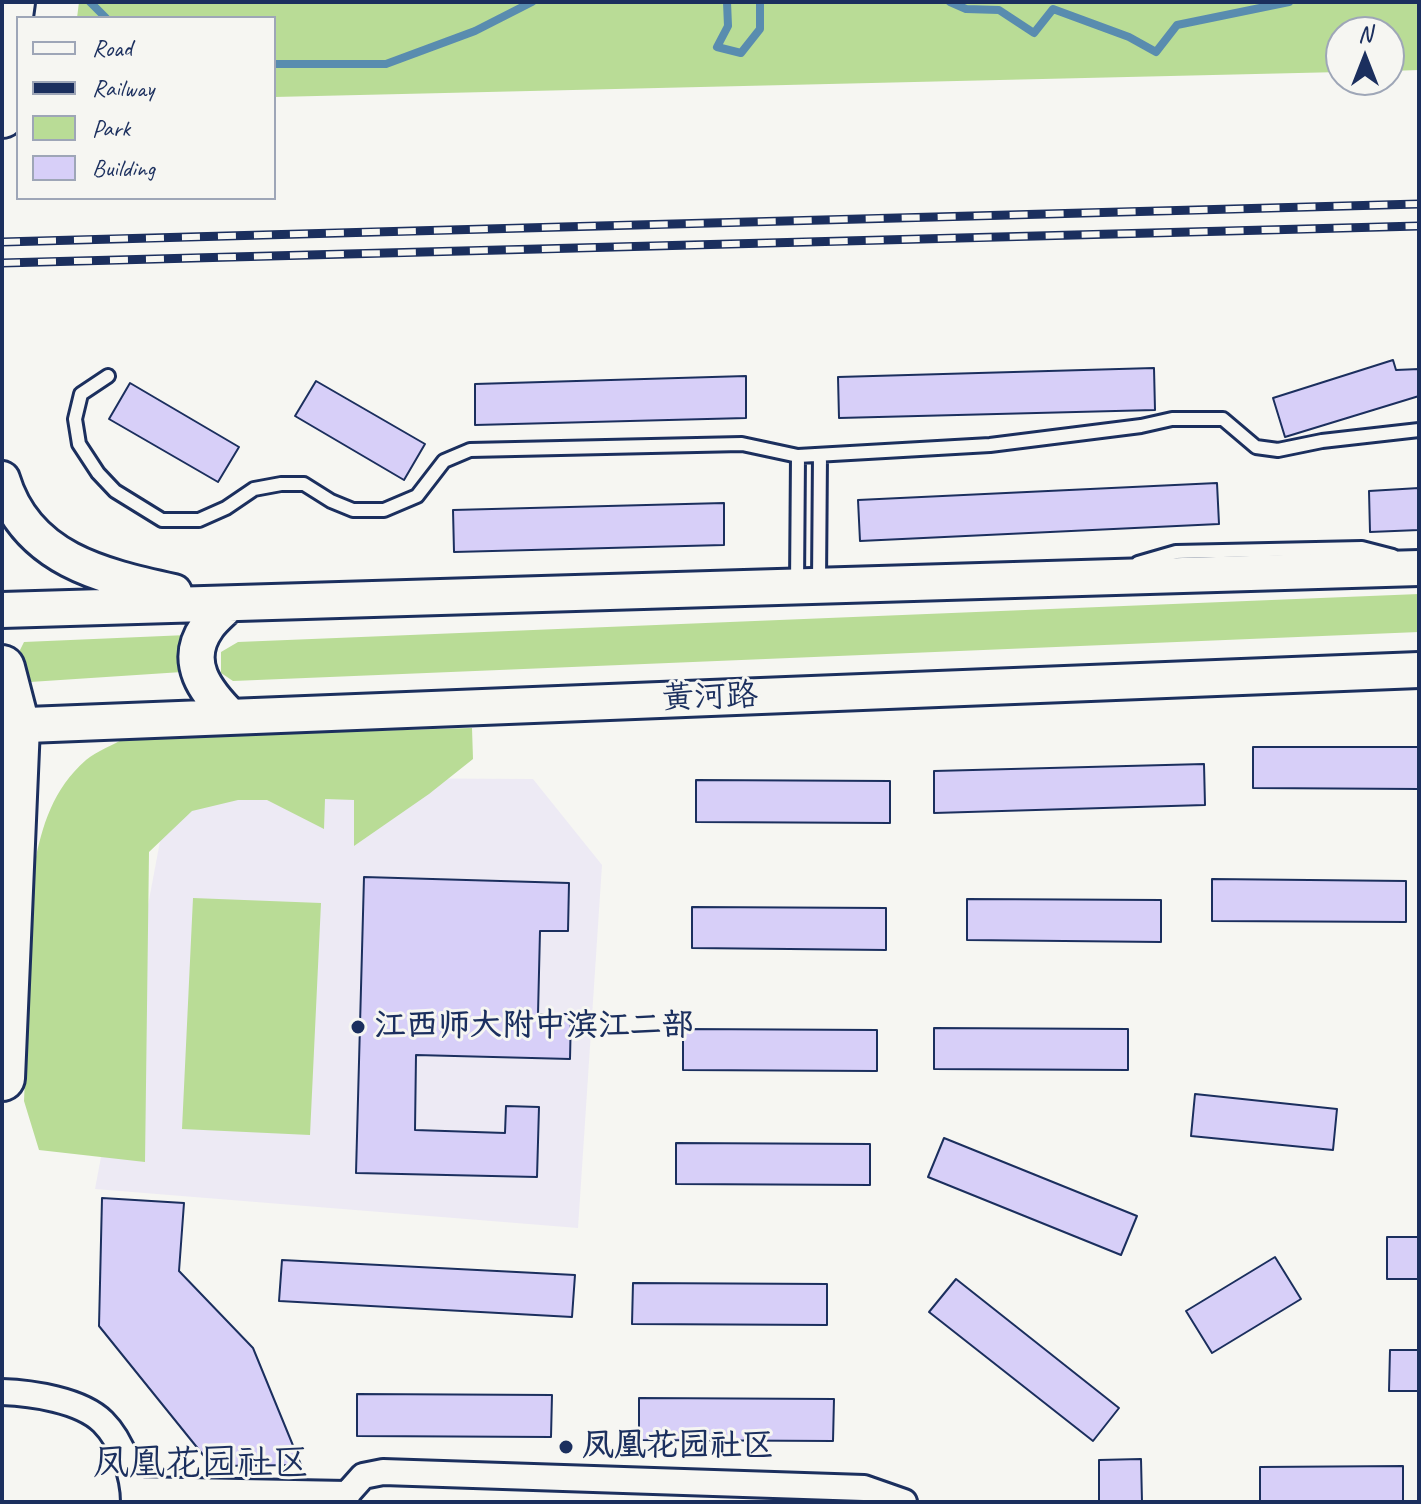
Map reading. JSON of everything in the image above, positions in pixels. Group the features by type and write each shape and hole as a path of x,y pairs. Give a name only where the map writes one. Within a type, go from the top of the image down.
{"highway":[{"path":"2,115 3,67 12,2"},
{"path":"2,668 10,726 2,1078"}],"main road":[{"path":"2,479 24,524 51,549 110,578 229,604"},
{"path":"2,610 1086,578 1419,565"},
{"path":"229,604 206,627 197,648 198,672 206,692 231,717"},
{"name":"黄河路","path":"10,726 1419,670"}],"street":[{"path":"2,1392 55,1399 103,1422 126,1461 134,1496 347,1498 363,1476 383,1472 864,1488 904,1502"}],"lane":[{"path":"108,376 81,394 75,419 79,444 98,473 115,491 162,520 199,520 226,508 254,489 281,484 304,484 353,510 384,510 417,496 444,461 470,450 742,444 798,456 990,445 1141,426 1172,419 1223,419 1256,447 1278,450 1322,441 1419,430"},
{"path":"808,586 820,455"},
{"path":"798,456 808,586"}],"shaded area":[{"name":"江西师大附中滨江二部","path":"172,777 533,779 602,865 578,1228 95,1189"}],"green space":[{"path":"79,2 1419,2 1419,70 1405,70 1405,16 1325,16 1325,72 276,97 276,16 77,16"},
{"path":"1419,594 1419,632 233,681 221,673 221,652 238,642"},
{"path":"187,635 182,672 30,682 20,679 18,654 24,642"},
{"path":"472,728 473,759 354,846 354,800 325,799 324,829 267,800 238,800 192,811 149,852 145,1162 39,1150 24,1101 34,867 41,837 57,796 86,760 125,738"},
{"path":"193,898 321,903 310,1135 182,1129"}],"building":[{"path":"1393,360 1396,370 1419,369 1419,396 1285,437 1273,398"},
{"path":"1154,368 1155,410 839,418 838,377"},
{"path":"746,376 746,418 475,425 475,384"},
{"path":"316,381 425,444 404,480 295,416"},
{"path":"130,383 239,447 218,482 109,419"},
{"path":"1217,483 1219,524 860,541 858,500"},
{"path":"1419,488 1419,530 1370,532 1369,491"},
{"path":"724,503 724,545 454,552 453,510"},
{"path":"1253,747 1419,747 1419,789 1253,788"},
{"path":"1204,764 1205,805 934,813 934,771"},
{"path":"696,780 890,781 890,823 696,822"},
{"path":"364,877 569,883 568,931 540,931 538,1014 571,1014 570,1059 416,1055 415,1130 505,1133 506,1106 539,1107 537,1177 356,1173"},
{"path":"1212,879 1406,881 1406,922 1212,921"},
{"path":"967,899 1161,900 1161,942 967,940"},
{"path":"692,907 886,908 886,950 692,948"},
{"path":"934,1028 1128,1029 1128,1070 934,1069"},
{"path":"683,1029 877,1030 877,1071 683,1070"},
{"path":"1195,1094 1337,1109 1333,1150 1191,1136"},
{"path":"944,1138 1137,1216 1121,1255 928,1177"},
{"path":"676,1143 870,1144 870,1185 676,1184"},
{"path":"102,1198 184,1203 179,1271 253,1348 301,1465 212,1466 99,1326"},
{"path":"1387,1237 1419,1237 1419,1279 1387,1279"},
{"path":"1275,1257 1301,1299 1212,1353 1186,1311"},
{"path":"282,1260 575,1275 572,1317 279,1301"},
{"path":"956,1279 1119,1408 1093,1441 929,1312"},
{"path":"633,1283 827,1284 827,1325 632,1324"},
{"path":"1390,1350 1419,1350 1419,1391 1389,1391"},
{"path":"357,1394 552,1395 551,1437 357,1436"},
{"path":"639,1398 834,1399 833,1441 639,1440"},
{"path":"1141,1459 1142,1502 1099,1502 1099,1460"},
{"path":"1403,1466 1403,1502 1260,1502 1260,1467"}],"waterway":[{"path":"90,2 104,16"},
{"path":"276,64 386,64 475,31 532,2"},
{"path":"727,2 728,26 717,47 741,53 760,29 760,2"},
{"path":"950,2 966,9 999,10 1034,33 1053,9 1129,37 1156,52 1177,25 1289,2"}],"railway":[{"path":"2,242 1419,204"},
{"path":"2,263 1419,226"}],"place":[{"name":"江西师大附中滨江二部","path":"358,1027"},
{"name":"凤凰花园社区","path":"566,1447"}],"district":[{"name":"凤凰花园社区","path":"201,1465"}]}
